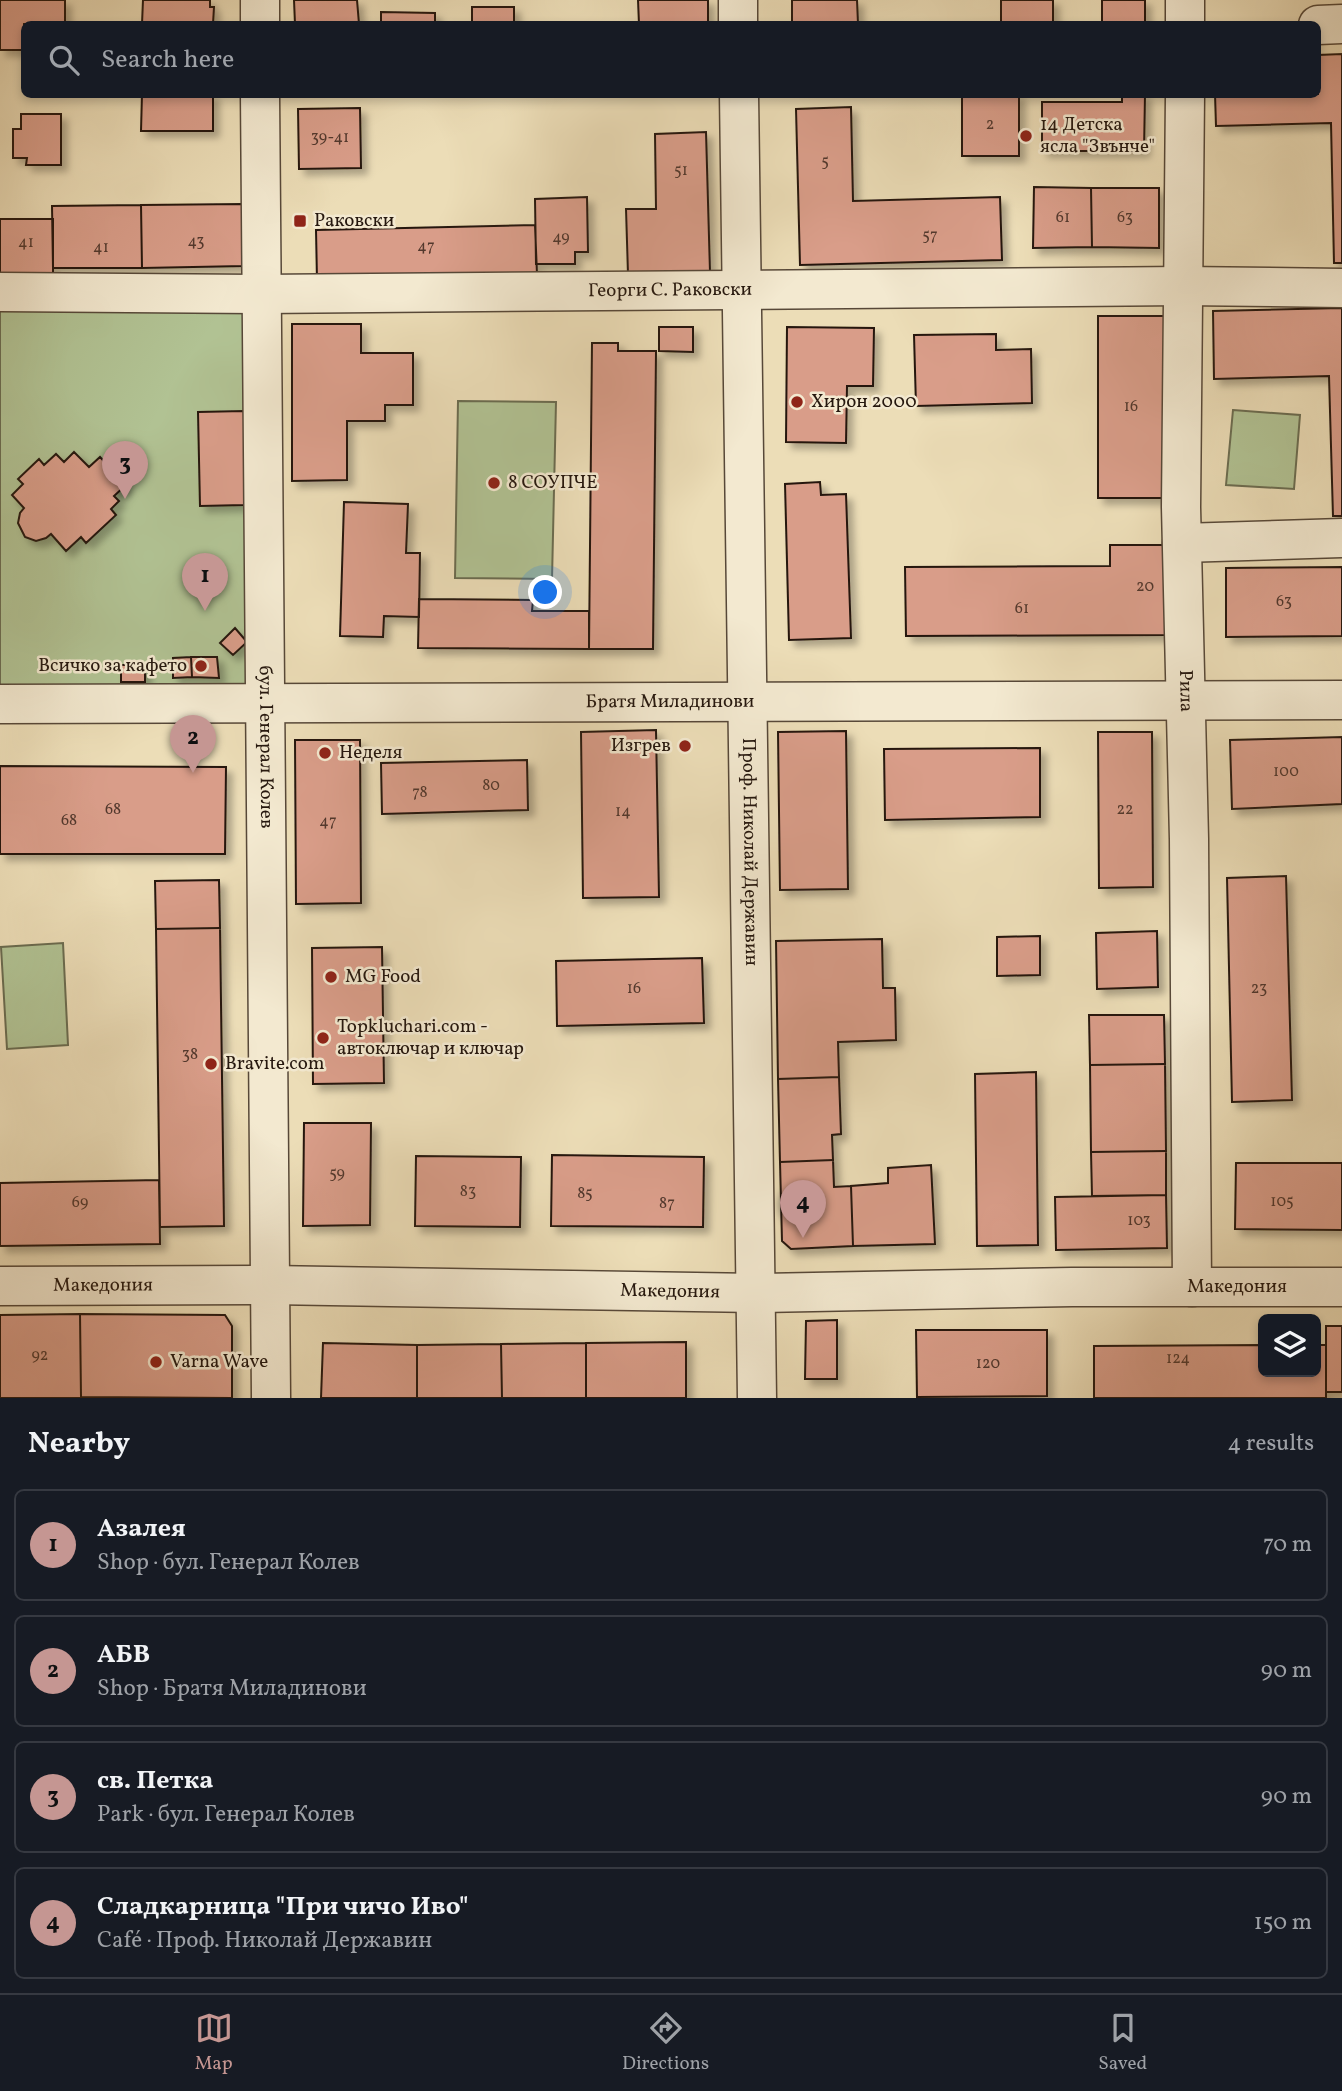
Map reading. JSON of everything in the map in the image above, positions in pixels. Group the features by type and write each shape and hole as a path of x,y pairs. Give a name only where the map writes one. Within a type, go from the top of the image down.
{"street":[{"path":"260,0 260,21"},
{"path":"738,0 738,21"},
{"path":"1185,0 1185,21"},
{"path":"1321,25 1342,24"},
{"name":"бул. Генерал Колев","path":"260,98 271,1398"},
{"name":"Проф. Николай Державин","path":"739,98 757,1398"},
{"name":"Рила","path":"1185,98 1182,543 1189,839 1192,1287"},
{"name":"Георги С. Раковски","path":"0,292 262,294 1182,286 1342,288"},
{"path":"1182,543 1342,538"},
{"name":"Братя Миладинови","path":"0,704 1342,700"},
{"name":"Македония","path":"0,1286 270,1284 756,1293 1058,1287 1342,1287"}],"green space":[{"path":"0,304 252,306 249,692 0,693"},
{"path":"458,401 556,402 552,579 455,578"},
{"path":"1233,410 1300,415 1294,489 1226,485"},
{"path":"63,943 68,1045 7,1049 1,947"}],"building":[{"path":"0,0 65,0 65,21 21,21 21,50 0,50"},
{"path":"143,0 210,0 210,7 214,7 213,21 142,21"},
{"path":"294,0 357,0 359,21 295,21"},
{"path":"638,0 708,0 708,21 639,21"},
{"path":"792,0 857,0 858,21 792,21"},
{"path":"1001,0 1053,0 1053,21 1001,21"},
{"path":"1102,0 1145,0 1145,21 1102,21"},
{"path":"472,7 514,7 514,21 472,21"},
{"path":"381,12 435,13 435,21 381,21"},
{"path":"1342,54 1342,263 1334,263 1331,123 1216,126 1215,98 1321,98 1321,55"},
{"path":"142,98 213,98 213,131 141,131"},
{"path":"962,98 1019,98 1019,156 962,156"},
{"path":"1122,98 1145,98 1144,151 1042,151 1042,102 1122,102"},
{"path":"851,107 853,201 1000,197 1002,260 800,265 796,109"},
{"path":"360,108 361,168 299,169 298,109"},
{"path":"21,114 61,114 61,165 26,165 27,158 13,158 13,129 21,129"},
{"path":"706,132 710,272 628,274 626,209 656,209 655,134"},
{"path":"1034,187 1091,188 1092,247 1033,248"},
{"path":"1091,188 1159,188 1159,248 1092,247"},
{"path":"587,197 588,252 575,252 575,264 536,264 535,199"},
{"path":"243,204 244,266 142,268 141,205"},
{"path":"141,205 142,268 53,268 52,206"},
{"path":"0,219 53,219 53,277 0,277"},
{"path":"535,225 537,274 317,280 316,230"},
{"path":"1342,308 1342,516 1333,516 1329,376 1214,379 1213,311"},
{"path":"1098,316 1164,316 1165,498 1098,498"},
{"path":"292,324 361,324 361,353 413,353 413,405 385,405 385,421 347,421 347,480 292,481"},
{"path":"659,327 693,327 693,352 659,351"},
{"path":"787,327 874,328 873,386 847,386 846,443 786,442"},
{"path":"996,334 996,350 1031,349 1032,403 916,406 914,335"},
{"path":"592,343 618,343 618,351 656,351 653,649 589,649"},
{"path":"244,411 244,505 200,506 198,412"},
{"path":"74,452 89,467 100,457 126,485 114,496 119,501 111,509 116,515 86,543 81,537 66,551 51,534 36,541 25,537 18,523 24,508 12,495 23,484 18,479 39,459 44,465 56,454 64,462"},
{"path":"820,482 821,495 846,494 851,638 789,640 785,484"},
{"path":"344,502 408,504 406,553 420,553 419,617 384,616 383,637 340,636"},
{"path":"1110,545 1167,545 1167,635 906,636 905,567 1110,566"},
{"path":"1342,567 1342,636 1226,637 1226,568"},
{"path":"419,599 533,600 532,611 589,611 589,649 418,648"},
{"path":"235,628 247,642 233,655 220,643"},
{"path":"191,657 217,657 219,678 192,677"},
{"path":"191,657 192,677 173,678 173,658"},
{"path":"121,665 145,665 145,682 121,682"},
{"path":"656,730 659,897 583,898 581,732"},
{"path":"846,731 848,889 780,890 778,732"},
{"path":"1098,732 1152,732 1153,887 1099,888"},
{"path":"1342,737 1342,804 1232,809 1230,740"},
{"path":"295,740 360,740 361,903 296,904"},
{"path":"1040,748 1040,817 885,820 884,749"},
{"path":"527,760 528,810 382,814 381,763"},
{"path":"0,766 226,767 225,854 0,854"},
{"path":"1286,876 1292,1100 1232,1102 1227,878"},
{"path":"219,880 220,928 156,929 155,881"},
{"path":"220,928 224,1226 160,1227 156,929"},
{"path":"1157,931 1158,987 1097,989 1096,933"},
{"path":"1040,936 1040,975 997,976 997,937"},
{"path":"882,939 883,988 895,988 896,1040 838,1042 839,1077 778,1079 776,941"},
{"path":"382,947 384,1083 313,1084 312,948"},
{"path":"702,958 704,1023 557,1026 556,961"},
{"path":"1089,1015 1164,1015 1165,1064 1090,1065"},
{"path":"1165,1064 1166,1151 1091,1152 1090,1065"},
{"path":"1036,1072 1038,1245 977,1246 975,1074"},
{"path":"839,1077 841,1134 832,1135 833,1160 780,1162 778,1079"},
{"path":"304,1123 371,1123 370,1225 303,1226"},
{"path":"1166,1151 1166,1195 1092,1196 1091,1152"},
{"path":"552,1155 704,1157 703,1227 551,1226"},
{"path":"416,1156 521,1157 520,1227 415,1226"},
{"path":"833,1160 834,1187 851,1186 853,1246 791,1249 782,1241 780,1162"},
{"path":"1236,1163 1342,1163 1342,1230 1235,1229"},
{"path":"931,1165 935,1244 853,1246 851,1186 888,1183 888,1168"},
{"path":"159,1180 160,1244 0,1246 0,1183"},
{"path":"1166,1195 1167,1248 1056,1250 1055,1197"},
{"path":"80,1314 81,1398 0,1398 0,1315"},
{"name":"Varna Wave","path":"80,1314 225,1315 232,1326 232,1398 81,1397"},
{"path":"837,1320 837,1379 805,1379 806,1321"},
{"path":"1326,1326 1342,1326 1342,1392 1326,1392"},
{"path":"916,1330 1047,1330 1047,1396 917,1397"},
{"path":"686,1342 686,1398 586,1398 586,1343"},
{"path":"323,1343 417,1345 417,1398 321,1398"},
{"path":"586,1343 586,1398 502,1398 501,1344"},
{"path":"501,1344 502,1398 417,1398 417,1345"},
{"path":"1258,1345 1258,1377 1321,1377 1321,1345 1326,1345 1326,1398 1094,1398 1094,1346"}],"place":[{"name":"14 Детска ясла \"Звънче\"","path":"1026,136"},
{"name":"Раковски","path":"300,221"},
{"name":"Хирон 2000","path":"797,402"},
{"name":"8 СОУПЧЕ","path":"494,483"},
{"name":"св. Петка","path":"125,499"},
{"name":"Азалея","path":"205,611"},
{"name":"Всичко за кафето","path":"201,666"},
{"name":"Изгрев","path":"685,746"},
{"name":"Неделя","path":"325,753"},
{"name":"АБВ","path":"193,773"},
{"name":"MG Food","path":"331,977"},
{"name":"Topkluchari.com - автоключар и ключар","path":"323,1038"},
{"name":"Bravite.com","path":"211,1064"},
{"name":"Сладкарница \"При чичо Иво\"","path":"803,1238"},
{"name":"Varna Wave","path":"156,1362"}]}
